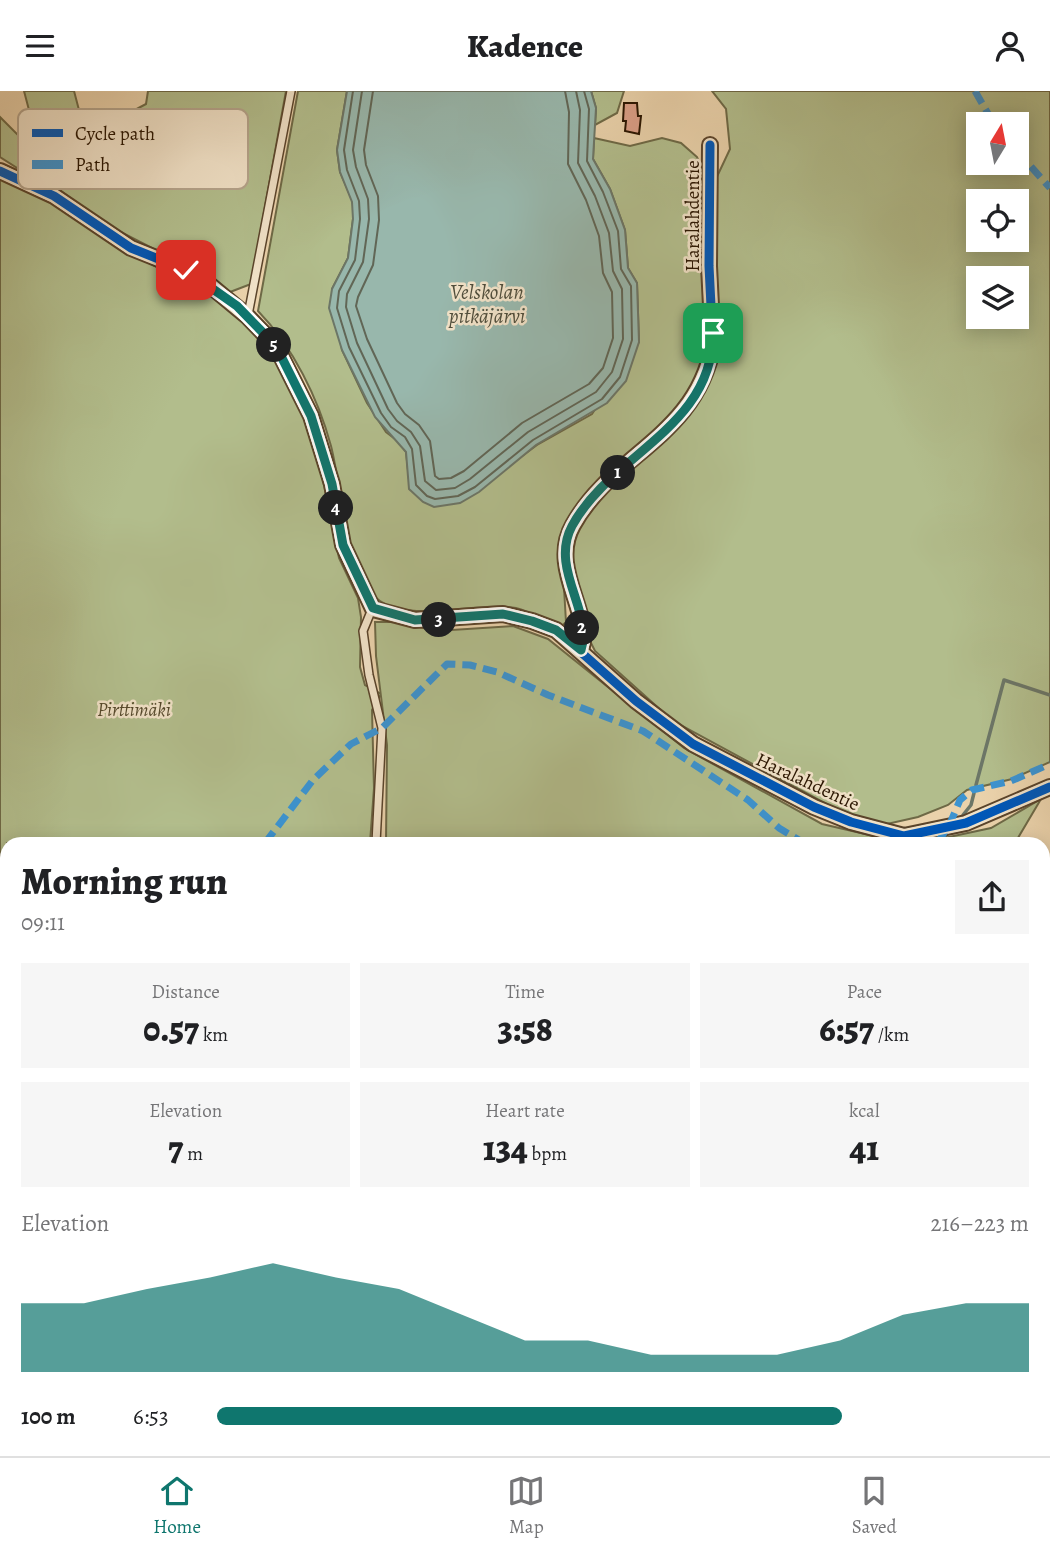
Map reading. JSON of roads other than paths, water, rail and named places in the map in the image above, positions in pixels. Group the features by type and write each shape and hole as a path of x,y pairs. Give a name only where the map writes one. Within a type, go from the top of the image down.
{"street":[{"name":"Haralahdentie","path":"581,650 585,639 566,570 566,548 572,526 599,488 664,434 702,383 710,359 713,333 709,278 710,145"},
{"path":"1,169 18,178"},
{"path":"40,189 131,248 186,270 206,282 247,316 276,346 311,416 332,484 343,545 373,608"},
{"name":"Haralahdentie","path":"373,608 415,620 503,614 556,630 636,701 693,744 814,807 851,822 904,836 966,823 1050,787"}],"lane":[{"path":"247,316 291,91"},
{"path":"373,608 363,631 369,674 382,729 376,837"}],"water":[{"name":"Velskolan pitkäjärvi","path":"347,91 591,91 596,108 593,159 610,189 625,230 628,268 637,283 639,342 626,381 607,403 536,445 479,492 460,503 434,507 423,502 409,489 406,452 375,417 342,350 329,308 332,289 348,258 353,219 352,202 340,172 337,150"}],"waterway":[{"path":"976,785 1004,680 1050,695"},
{"path":"963,815 971,805 974,793"}],"park label":[{"name":"Pirttimäki","path":"134,709"}]}
